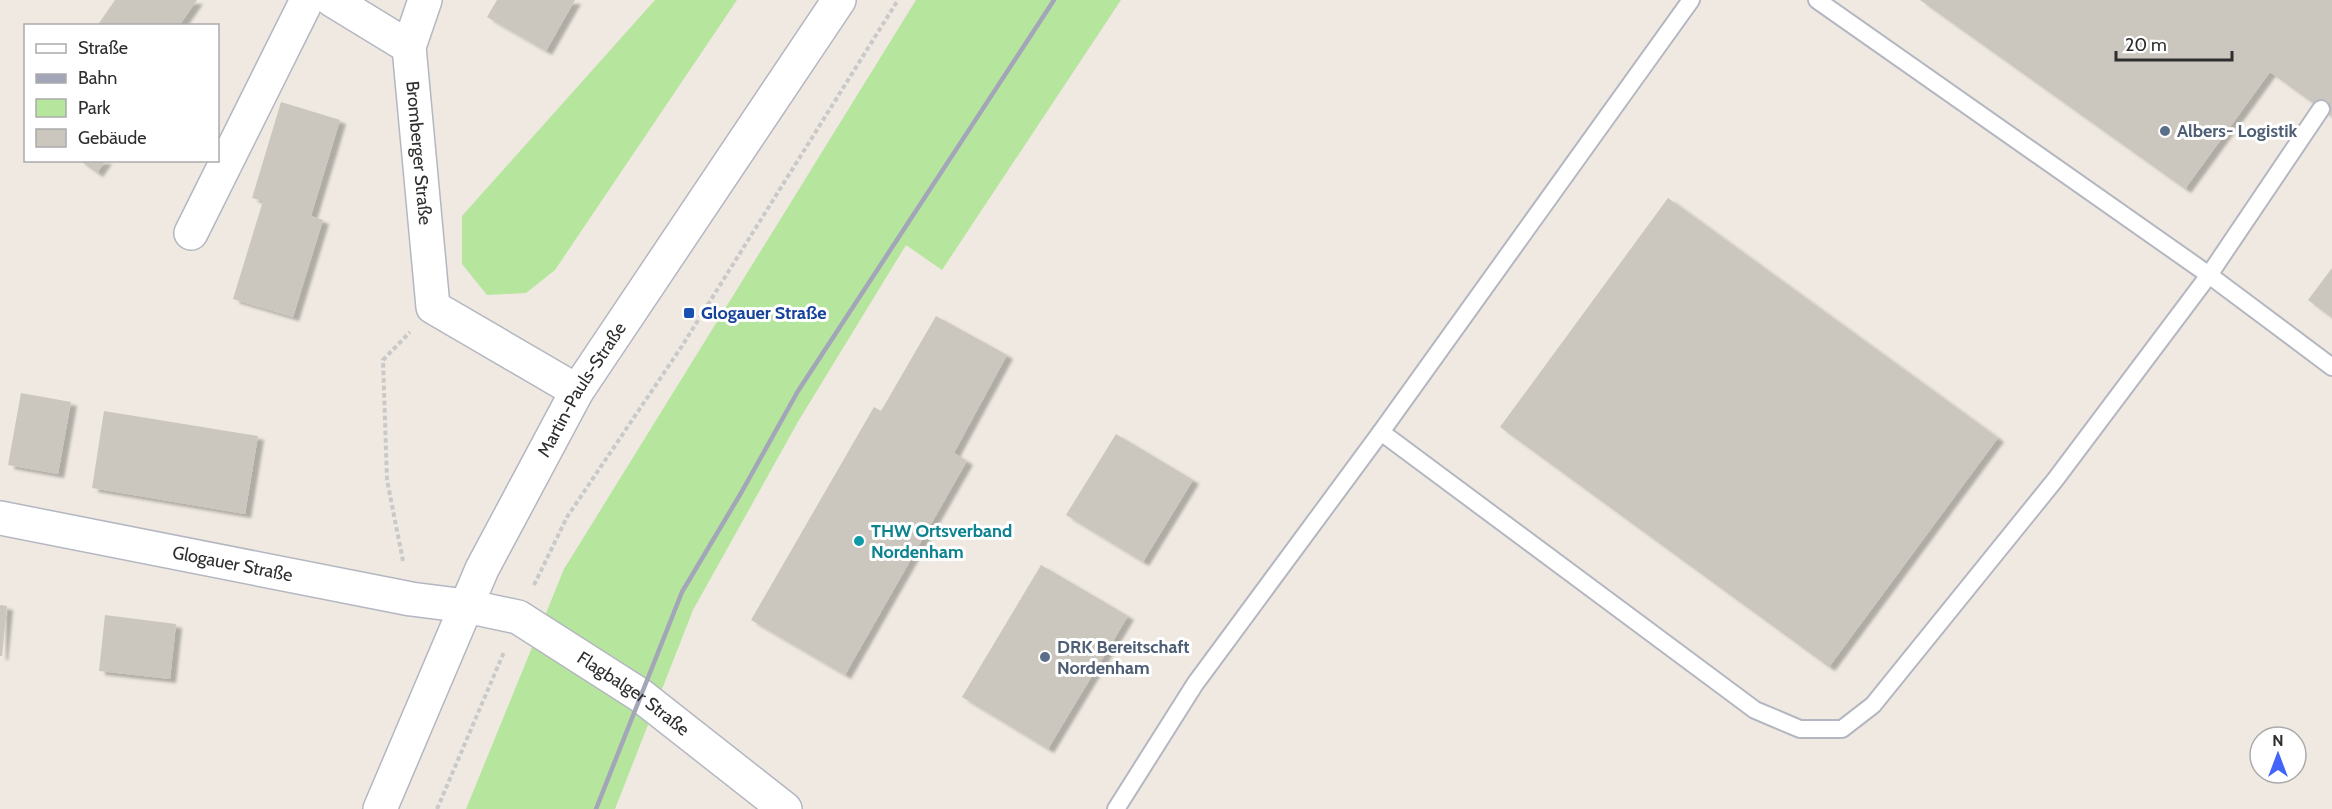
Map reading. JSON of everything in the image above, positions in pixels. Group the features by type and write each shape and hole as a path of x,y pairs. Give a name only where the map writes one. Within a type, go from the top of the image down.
{"street":[{"path":"191,232 307,0"},
{"path":"332,0 409,47"},
{"name":"Bromberger Straße","path":"425,0 409,47 433,307"},
{"name":"Martin-Pauls-Straße","path":"380,809 482,569 577,391 839,0"},
{"path":"433,307 577,391"},
{"name":"Glogauer Straße","path":"0,518 411,599 466,606"},
{"name":"Flagbalger Straße","path":"466,606 518,617 640,695 785,809"}],"lane":[{"path":"1116,809 1195,684 1381,432 1691,0"},
{"path":"1817,0 2209,275 2332,367"},
{"path":"1381,432 1755,710 1800,729 1842,729 1873,705 2033,507 2209,275 2321,109"}],"path":[{"path":"438,809 518,617 567,517 682,346 898,0"},
{"path":"411,599 387,480 383,360 433,307"}],"green space":[{"path":"655,0 737,0 555,270 526,293 487,295 462,264 462,216"},
{"path":"916,0 1121,0 942,270 906,245 799,420 693,610 615,809 466,809 564,569"}],"building":[{"path":"115,0 197,0 180,24 98,24"},
{"path":"497,0 575,0 546,51 487,17"},
{"name":"Albers- Logistik","path":"1920,0 2332,0 2332,117 2270,72 2185,189"},
{"path":"281,102 340,120 311,216 323,220 293,317 233,299 263,201 252,198"},
{"path":"82,162 105,162 97,173"},
{"path":"1668,198 1998,438 1829,667 1500,427"},
{"path":"2332,268 2332,318 2308,300"},
{"name":"THW Ortsverband Nordenham","path":"936,316 1007,355 954,453 967,461 845,675 751,620 874,407 881,411"},
{"path":"21,393 71,402 58,474 8,465"},
{"path":"104,411 258,436 245,514 92,488"},
{"path":"1116,434 1193,480 1143,562 1066,515"},
{"name":"DRK Bereitschaft Nordenham","path":"1041,565 1128,616 1048,749 962,697"},
{"path":"0,605 7,606 2,656 0,656"},
{"path":"105,615 176,624 170,679 99,671"}],"railway":[{"path":"596,809 682,592 798,391 1054,0"}],"place":[{"name":"Albers- Logistik","path":"2165,131"},
{"name":"Glogauer Straße","path":"689,313"},
{"name":"THW Ortsverband Nordenham","path":"859,541"},
{"name":"DRK Bereitschaft Nordenham","path":"1045,657"}]}
